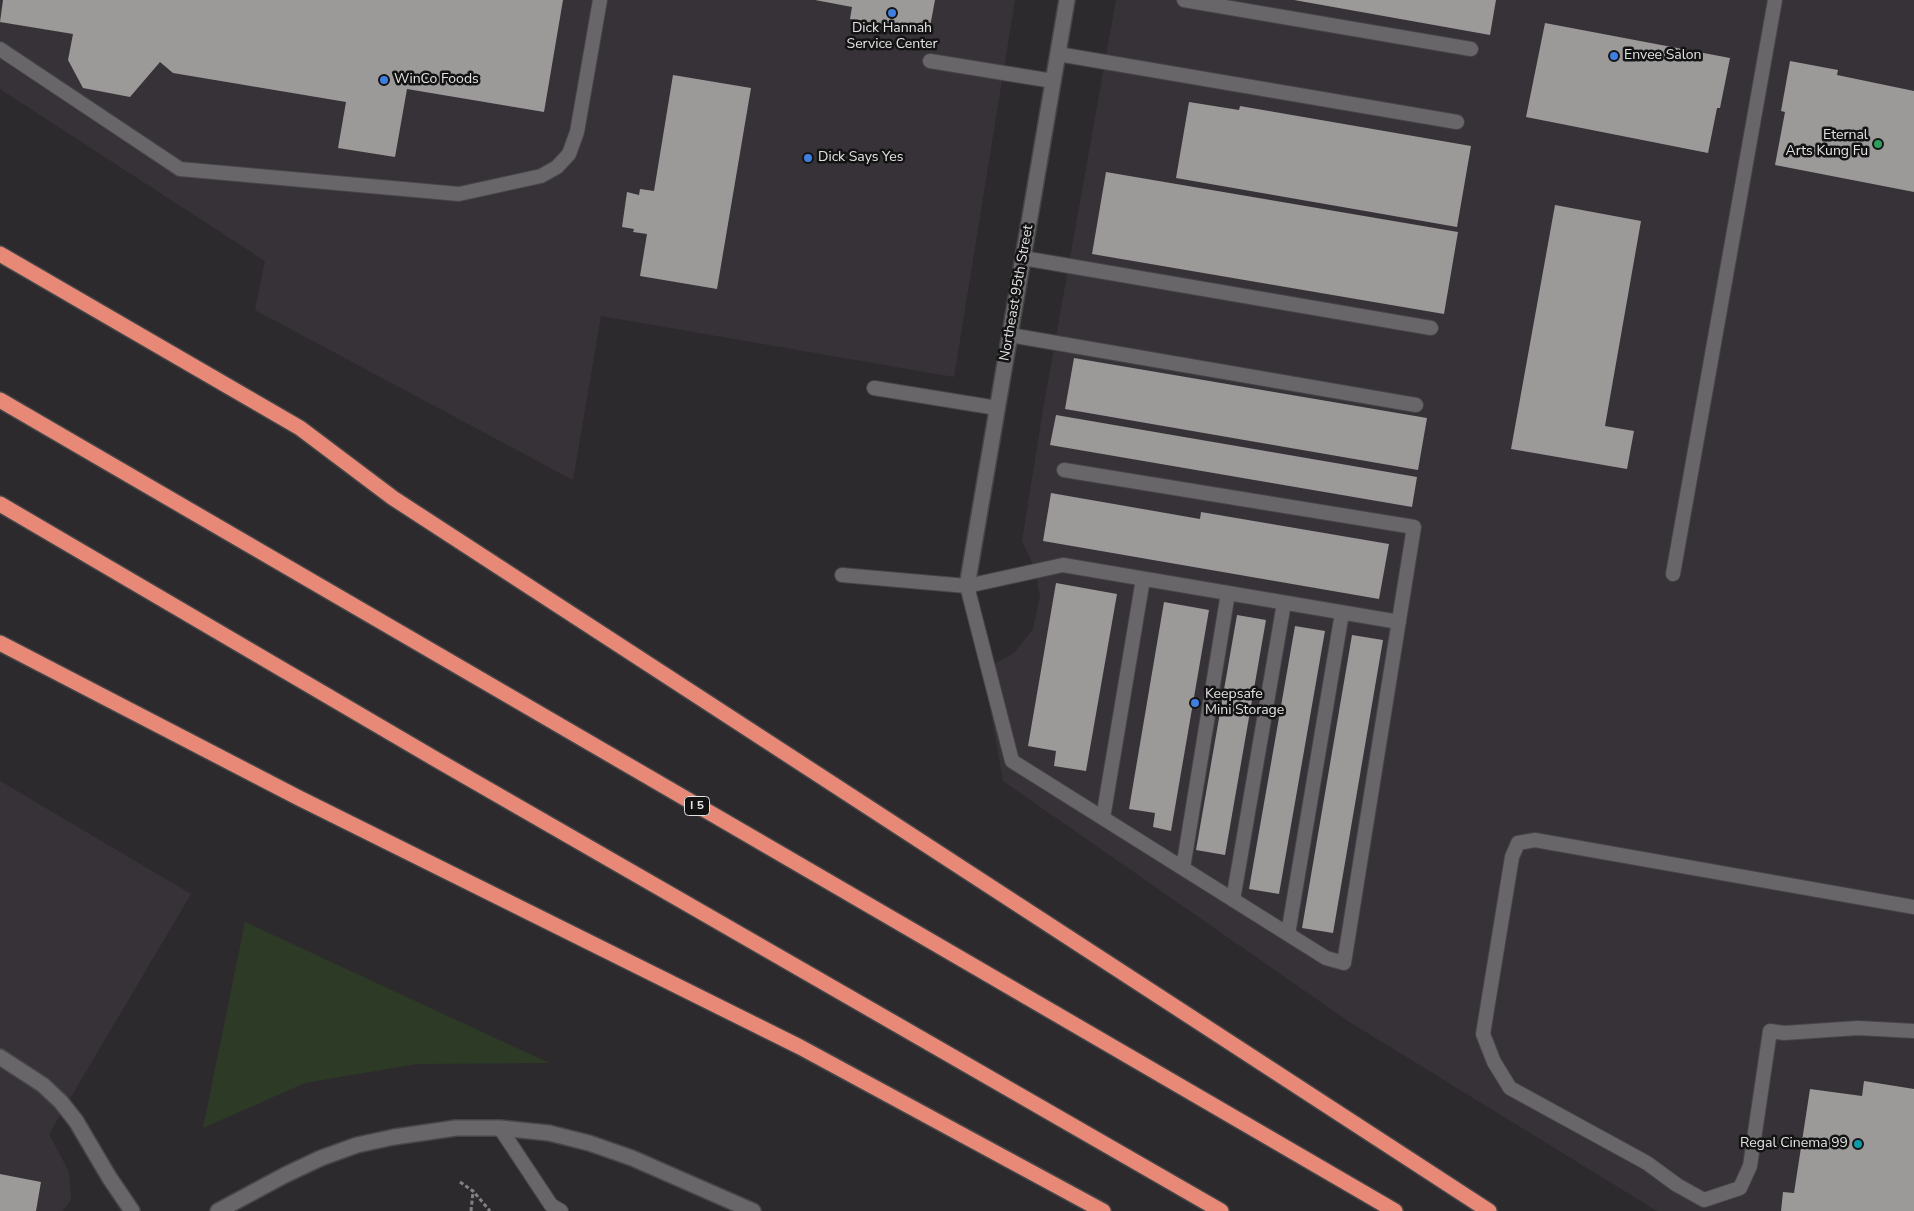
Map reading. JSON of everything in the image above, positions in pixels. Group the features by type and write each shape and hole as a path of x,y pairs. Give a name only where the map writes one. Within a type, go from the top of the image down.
{"highway":[{"path":"0,254 300,428 401,504 1489,1211"},
{"name":"I 5","path":"0,400 1395,1211"},
{"path":"0,504 437,760 1221,1211"},
{"path":"0,643 297,797 800,1047 1103,1211"}],"street":[{"name":"Northeast 95th Street","path":"967,586 1067,0"},
{"path":"0,1057 43,1085 61,1102 76,1121 109,1177 132,1211"},
{"path":"218,1211 285,1175 321,1158 357,1145 394,1137 456,1128 500,1128 549,1134 589,1143 632,1158 753,1211"}],"lane":[{"path":"0,48 180,168 459,194 541,176 557,167 568,154 577,132 600,0"},
{"path":"1184,0 1471,49"},
{"path":"1673,574 1774,0"},
{"path":"1058,54 1457,122"},
{"path":"930,61 1053,81"},
{"path":"1023,258 1431,328"},
{"path":"1010,336 1416,405"},
{"path":"874,388 997,408"},
{"path":"967,586 1012,761 1326,958 1344,962 1414,527 1064,470"},
{"path":"842,575 967,586 1063,565 1399,622"},
{"path":"1103,818 1143,579"},
{"path":"1183,868 1228,593"},
{"path":"1233,900 1284,603"},
{"path":"1288,934 1342,613"},
{"path":"1914,907 1535,840 1518,843 1512,857 1483,1034 1494,1062 1510,1088 1647,1163 1677,1185 1704,1200 1740,1188 1750,1166 1770,1031 1784,1033 1858,1028 1914,1031"},
{"path":"500,1128 553,1209"}],"path":[{"path":"460,1182 473,1191 490,1211"},
{"path":"471,1211 473,1191"}],"shaded area":[{"path":"0,0 1015,0 954,377 601,316 573,480 255,310 265,261 0,89"},
{"path":"1116,0 1914,0 1914,1211 1657,1211 1348,1021 1003,781 983,670 1014,653 1033,629 1040,597 1035,569 1022,541 1043,410"},
{"path":"0,781 191,894 49,1134 69,1172 71,1199 63,1211 0,1211"}],"green space":[{"path":"245,922 549,1063 417,1064 305,1083 203,1128"}],"building":[{"name":"WinCo Foods","path":"3,0 563,0 544,112 407,89 395,157 338,148 346,102 173,73 160,62 130,97 83,88 68,60 73,34 0,22"},
{"name":"Dick Hannah Service Center","path":"815,0 935,0 929,32 850,19 852,7"},
{"path":"1294,0 1496,0 1490,35"},
{"path":"1545,23 1730,58 1720,108 1717,108 1708,153 1526,117"},
{"path":"1790,61 1838,70 1837,75 1914,91 1914,192 1775,165 1785,112 1781,111"},
{"path":"673,75 751,88 717,289 640,276 647,234 633,232 634,229 622,227 627,192 639,195 640,189 654,191"},
{"path":"1189,102 1239,110 1240,106 1471,146 1457,227 1176,178"},
{"path":"1106,172 1458,232 1444,314 1092,254"},
{"path":"1555,205 1641,221 1605,426 1634,431 1627,469 1511,449"},
{"path":"1074,358 1427,418 1418,470 1065,409"},
{"path":"1056,415 1417,477 1412,507 1050,445"},
{"path":"1051,493 1200,519 1201,512 1389,544 1379,599 1043,541"},
{"path":"1056,583 1117,594 1086,771 1054,766 1056,751 1028,746"},
{"path":"1164,602 1209,610 1171,831 1153,827 1155,813 1129,809"},
{"path":"1237,615 1266,620 1225,855 1196,850"},
{"path":"1295,626 1325,631 1279,894 1249,889"},
{"path":"1352,635 1383,640 1333,933 1302,928"},
{"name":"Regal Cinema 99","path":"1864,1081 1914,1089 1914,1211 1781,1211 1783,1192 1794,1193 1810,1089 1862,1096"},
{"path":"0,1174 41,1182 36,1211 0,1211"}],"place":[{"name":"Dick Hannah Service Center","path":"892,13"},
{"name":"Envee Salon","path":"1614,56"},
{"name":"WinCo Foods","path":"384,80"},
{"name":"Eternal Arts Kung Fu","path":"1878,144"},
{"name":"Dick Says Yes","path":"808,158"},
{"name":"Keepsafe Mini Storage","path":"1195,703"},
{"name":"Regal Cinema 99","path":"1858,1144"}]}
